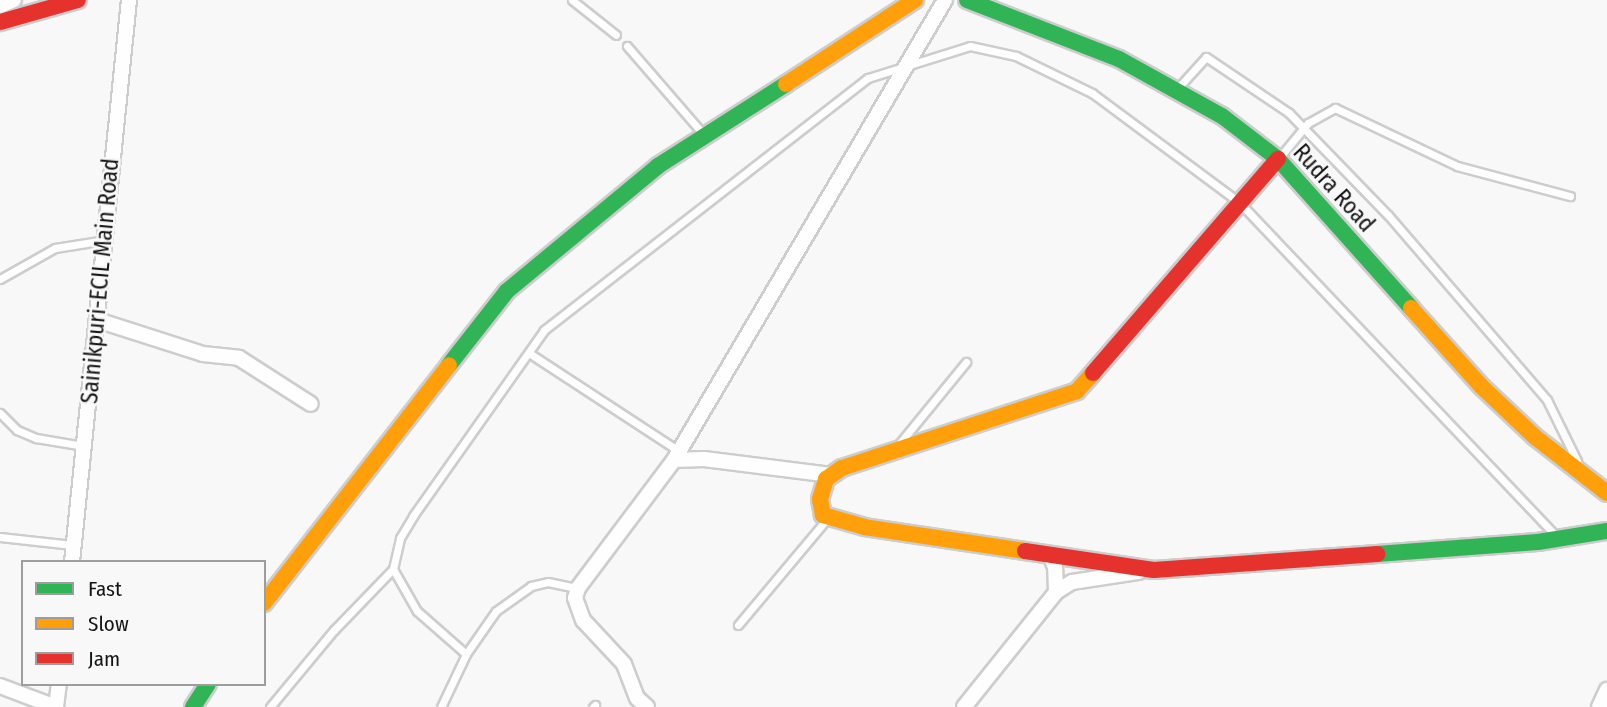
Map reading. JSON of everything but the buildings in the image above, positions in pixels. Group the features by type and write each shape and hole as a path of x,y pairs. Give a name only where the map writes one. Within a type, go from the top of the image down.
{"street":[{"path":"3,16 14,0"},
{"path":"3,16 42,0"},
{"path":"3,16 78,0"},
{"name":"Sainikpuri-ECIL Main Road","path":"72,560 129,0"},
{"path":"266,600 508,290 658,166 915,0"},
{"path":"647,707 637,698 624,663 583,620 575,598 578,588 676,456 908,68 945,0"},
{"name":"Rudra Road","path":"967,0 1083,43 1177,89 1222,116 1278,159 1482,387 1582,475 1607,493"},
{"path":"676,456 831,475 891,452 1077,391 1278,159"},
{"path":"97,320 203,354 239,358 311,404"},
{"path":"831,475 820,499 827,518 1154,570"},
{"path":"964,707 1056,592 1091,578 1154,570 1558,538 1607,531"},
{"path":"1050,555 1055,567 1056,592"},
{"path":"0,686 56,707 59,686"},
{"path":"193,707 207,686"},
{"path":"1599,707 1607,690"}],"lane":[{"path":"572,0 616,35"},
{"path":"627,46 705,136"},
{"path":"270,707 334,630 393,569 400,538 413,516 544,330 621,266 867,78 908,68 970,46 990,47 1016,56 1092,93 1133,120 1205,181 1239,202 1558,538"},
{"path":"1177,89 1200,60 1215,59 1304,128 1388,215 1547,400 1582,475"},
{"path":"1278,159 1304,128 1325,111 1344,110 1457,166 1570,196"},
{"path":"0,279 55,248 106,240"},
{"path":"529,353 676,456"},
{"path":"891,452 966,362"},
{"path":"0,412 18,430 36,438 84,446"},
{"path":"737,625 827,518"},
{"path":"0,537 74,545"},
{"path":"393,569 416,611 466,654"},
{"path":"441,707 466,654 496,611 517,593 548,582 578,588"}],"traffic: fast":[{"path":"967,0 1119,59 1222,116 1278,159 1411,308"},
{"path":"449,365 507,291 658,166 786,84"},
{"path":"1377,554 1538,542 1607,531"},
{"path":"193,707 207,686"}],"traffic: slow":[{"path":"786,84 915,0"},
{"path":"1411,308 1482,387 1535,437 1607,493"},
{"path":"266,600 449,365"},
{"path":"1025,551 865,527 823,515 820,499 826,479 842,468 1077,391 1093,373"}],"traffic: jam":[{"path":"0,22 78,0"},
{"path":"1093,373 1278,159"},
{"path":"1025,551 1154,570 1377,554"}]}
